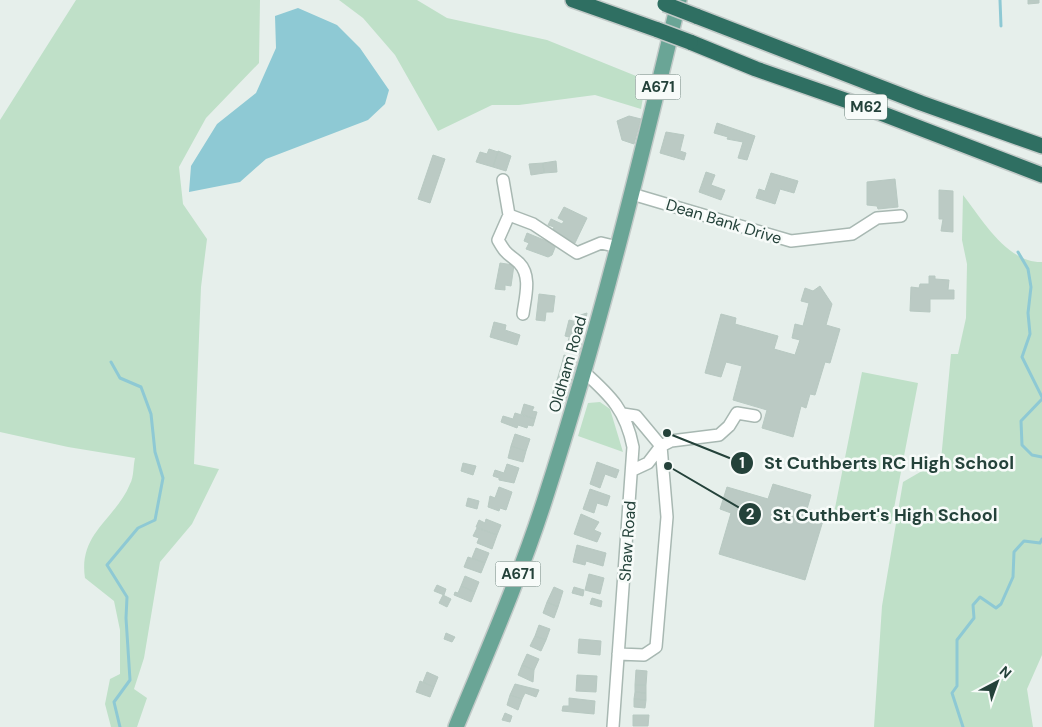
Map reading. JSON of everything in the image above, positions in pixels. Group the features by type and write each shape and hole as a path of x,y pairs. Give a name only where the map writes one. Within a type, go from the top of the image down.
{"highway":[{"name":"M62","path":"572,0 658,30 756,69 865,107 1042,175"},
{"name":"M62","path":"666,1 696,16 921,103 1042,146"}],"main road":[{"name":"Oldham Road","path":"456,727 512,591 545,500 584,372 632,194 666,1"}],"street":[{"path":"502,180 509,214 498,240 506,255 520,264 527,276 523,314"},
{"name":"Dean Bank Drive","path":"632,194 791,241 852,234 877,218 901,216"},
{"path":"509,214 533,224 577,253 601,243 618,247"},
{"name":"Shaw Road","path":"584,372 606,392 623,414 629,428 633,447 633,470 613,727"},
{"path":"633,470 648,462 661,446 684,438 719,435 737,413 755,416"},
{"path":"618,654 644,654 656,647 667,517 661,446 636,416 623,414"}],"green space":[{"path":"76,0 260,0 259,63 206,118 179,167 183,204 207,239 201,287 194,464 219,469 192,524 160,562 144,658 134,689 147,698 137,727 111,727 105,704 110,679 120,674 120,630 114,601 85,578 84,562 92,538 124,496 130,484 135,458 68,447 0,432 0,120"},
{"path":"339,0 417,0 447,18 547,40 646,80 641,109 595,95 519,105 492,105 438,131 395,55 363,18"},
{"path":"963,195 996,238 1007,248 1029,260 1042,262 1042,655 1027,689 1033,727 874,727 882,606 903,482 941,460 951,354 958,354 966,318 967,264 962,240"},
{"path":"862,372 918,383 891,524 834,513"},
{"path":"600,402 610,409 623,452 578,436 588,403"}],"water":[{"path":"298,8 337,25 360,48 389,90 385,104 368,120 266,159 240,182 189,192 191,166 217,124 256,93 276,48 275,16"}],"building":[{"path":"1028,0 1039,0 1039,3 1028,4"},
{"path":"629,116 641,119 634,144 622,140 617,121"},
{"path":"717,123 755,136 747,160 738,158 743,142 727,139 728,137 714,133"},
{"path":"666,132 684,135 680,151 686,153 684,160 660,153"},
{"path":"489,149 498,152 493,167 476,162 480,152 487,154"},
{"path":"498,151 511,156 506,171 493,167"},
{"path":"433,155 445,159 430,203 418,199"},
{"path":"556,161 557,172 544,173 543,163"},
{"path":"543,163 544,173 531,175 529,164"},
{"path":"706,172 715,175 711,185 725,190 721,200 699,192"},
{"path":"771,173 798,181 794,193 780,189 775,204 756,198 759,189 765,191"},
{"path":"895,179 898,207 878,209 877,206 867,205 867,182"},
{"path":"939,190 953,191 953,232 941,231 943,219 939,219"},
{"path":"564,207 587,218 575,243 552,231 554,227 548,225 551,219 562,224 564,221 558,218"},
{"path":"527,233 556,245 552,255 548,257 526,249 529,243 524,241"},
{"path":"500,263 514,265 511,286 505,285 505,290 495,289"},
{"path":"929,276 935,276 935,279 949,280 948,290 954,290 954,299 930,299 930,312 910,311 911,287 919,288 920,284 929,284"},
{"path":"820,286 832,304 826,325 840,329 830,363 825,362 815,395 810,394 806,408 801,406 793,437 762,428 767,410 733,400 742,366 726,362 721,377 705,373 721,314 736,318 735,324 778,336 774,349 795,355 800,340 792,338 795,324 803,326 809,303 801,301 805,288 813,291"},
{"path":"539,294 555,296 553,312 546,312 545,321 536,320"},
{"path":"587,313 585,324 575,321 577,316"},
{"path":"569,320 585,324 580,340 565,336"},
{"path":"494,322 506,325 505,330 520,335 517,345 490,337"},
{"path":"569,338 582,341 579,354 566,350"},
{"path":"564,355 577,359 575,367 562,363"},
{"path":"562,363 575,367 573,374 560,370"},
{"path":"560,370 573,374 571,381 558,377"},
{"path":"558,377 571,381 569,387 556,383"},
{"path":"556,383 569,387 567,396 553,392"},
{"path":"553,392 567,396 564,403 551,399"},
{"path":"524,404 534,407 532,411 537,412 535,419 521,414"},
{"path":"515,413 535,419 533,426 528,425 527,428 518,425 517,428 501,422 503,416 513,419"},
{"path":"515,434 530,439 526,451 511,446"},
{"path":"511,446 526,451 523,462 508,458"},
{"path":"597,462 619,470 616,478 605,474 600,488 590,484"},
{"path":"463,463 476,466 473,475 461,471"},
{"path":"507,464 519,468 514,483 499,480 499,478 493,476 495,470 504,473"},
{"path":"773,484 811,495 807,509 825,514 805,580 719,554 731,513 720,509 727,487 768,499"},
{"path":"499,487 512,492 506,510 500,508 499,511 488,507 490,496 495,498"},
{"path":"590,489 610,496 607,506 597,503 594,513 583,509"},
{"path":"468,498 479,501 477,509 466,506"},
{"path":"581,514 599,522 594,530 601,533 597,542 574,534"},
{"path":"486,519 501,525 497,535 476,527 479,520 485,523"},
{"path":"477,528 497,535 492,549 477,543 479,538 473,536"},
{"path":"577,545 606,553 603,566 586,561 585,565 573,562"},
{"path":"476,548 489,553 485,563 472,558"},
{"path":"468,557 485,563 481,573 464,567"},
{"path":"589,574 604,578 600,594 585,590"},
{"path":"465,576 479,582 475,592 461,586"},
{"path":"437,585 446,589 444,595 434,591"},
{"path":"461,586 475,592 471,602 454,595 455,592 458,593"},
{"path":"554,587 563,591 558,607 547,602"},
{"path":"574,587 584,590 583,596 572,593"},
{"path":"443,595 451,599 447,607 439,603"},
{"path":"592,598 602,601 601,607 590,604"},
{"path":"547,602 558,607 554,618 543,613"},
{"path":"539,625 550,629 546,640 535,636"},
{"path":"446,633 455,637 452,642 444,639"},
{"path":"535,636 546,640 541,651 530,646"},
{"path":"579,639 601,641 600,655 578,653"},
{"path":"527,654 539,659 534,670 522,665"},
{"path":"522,665 534,670 533,682 518,675"},
{"path":"636,670 647,671 646,685 635,685"},
{"path":"427,672 438,677 434,687 423,682"},
{"path":"577,675 597,676 596,692 576,691"},
{"path":"420,681 434,687 430,697 416,692"},
{"path":"515,684 539,690 536,697 525,693 522,699 510,695"},
{"path":"635,685 646,685 646,693 635,692"},
{"path":"635,692 646,693 646,700 634,699"},
{"path":"510,695 522,699 518,710 507,705"},
{"path":"569,698 595,701 594,714 562,711 563,706 569,706"},
{"path":"634,699 646,700 645,708 634,707"},
{"path":"505,713 512,716 510,722 502,720"},
{"path":"633,715 649,715 648,726 633,726"}],"waterway":[{"path":"1000,0 1001,26"},
{"path":"1018,252 1028,269 1031,287 1028,313 1030,334 1022,357 1042,397"},
{"path":"111,362 120,378 141,387 151,414 155,452 163,478 155,520 138,528 107,565 127,597 126,618 130,680 114,702 120,727"},
{"path":"1042,399 1021,421 1022,445 1032,455 1042,457"},
{"path":"963,727 952,693 957,686 957,640 974,618 973,605 980,597 996,608 1001,604 1013,577 1014,552 1024,541 1040,543 1042,539"}],"place":[{"name":"St Cuthberts RC High School","path":"667,433"},
{"name":"St Cuthbert's High School","path":"668,466"}]}
